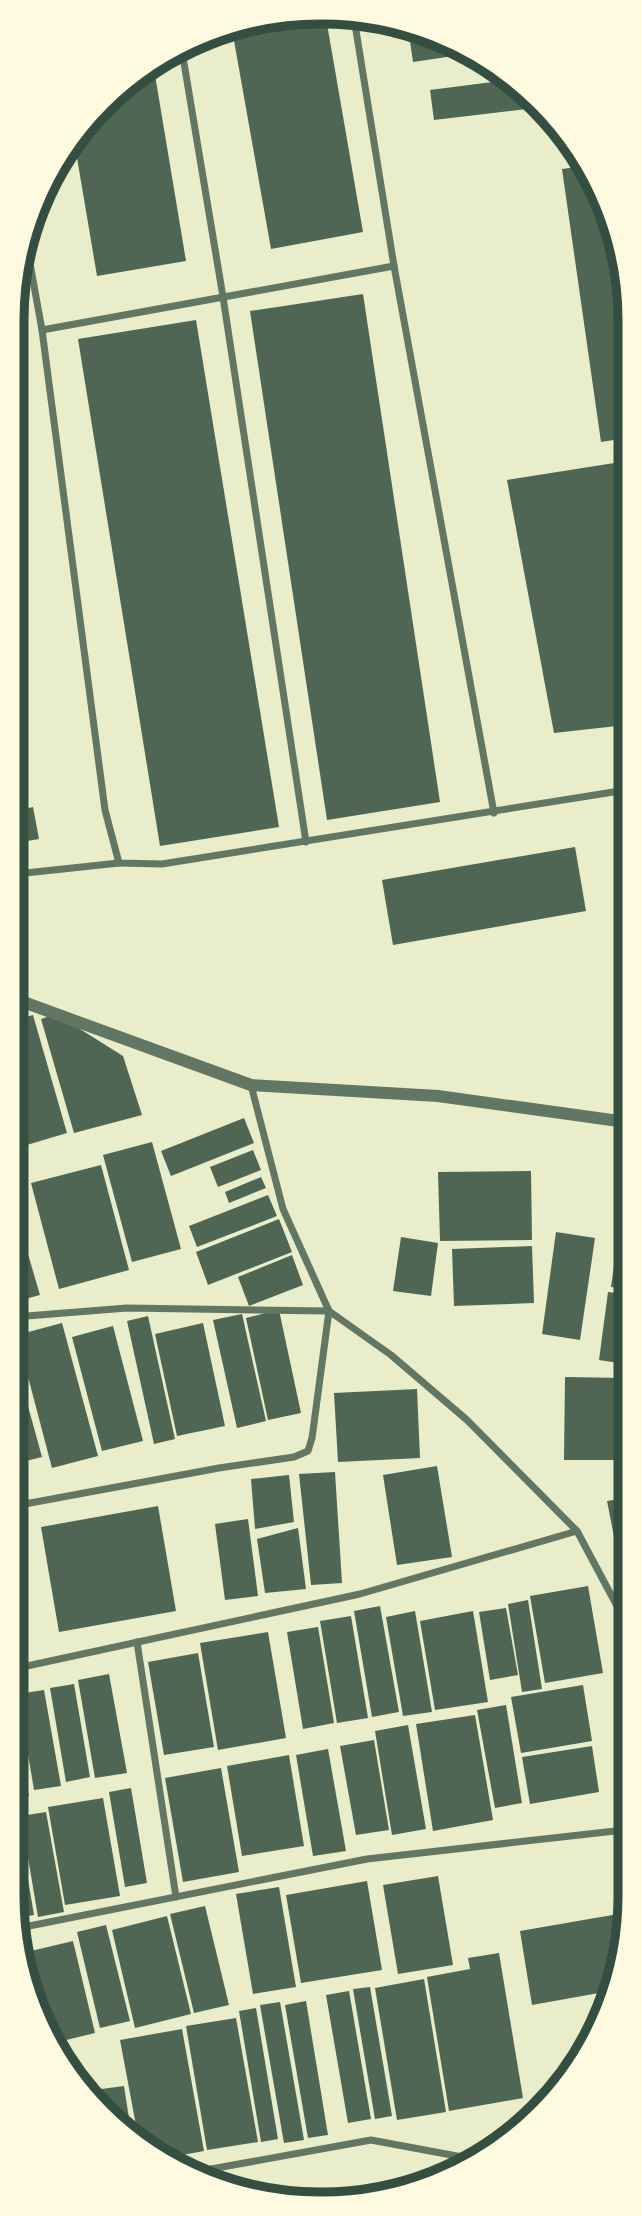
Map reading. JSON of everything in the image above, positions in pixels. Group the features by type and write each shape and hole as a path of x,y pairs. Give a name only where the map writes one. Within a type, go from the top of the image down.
{"street":[{"path":"355,27 394,266 494,813"},
{"path":"183,59 223,297 306,842"},
{"path":"30,263 42,330 105,810 119,863"},
{"path":"42,330 394,266"},
{"path":"24,873 119,863 162,864 494,813 618,790"},
{"path":"24,1002 251,1085 438,1096 618,1121"},
{"path":"251,1085 283,1209 330,1311 391,1355 467,1420 577,1531 618,1608"},
{"path":"24,1316 127,1308 330,1311"},
{"path":"24,1504 294,1457 308,1451 330,1311"},
{"path":"24,1667 360,1594 577,1531"},
{"path":"136,1642 176,1897"},
{"path":"26,1927 367,1859 618,1831"},
{"path":"209,2169 371,2140 460,2157"}],"building":[{"path":"327,24 363,232 271,249 234,38 282,27"},
{"path":"409,38 454,56 413,62"},
{"path":"155,75 186,261 97,276 76,153 111,111"},
{"path":"496,82 528,109 434,120 430,90"},
{"path":"575,167 578,173 602,226 612,263 618,321 618,439 601,442 562,169"},
{"path":"363,294 440,802 327,820 250,311"},
{"path":"196,320 279,827 160,846 78,339"},
{"path":"618,462 618,726 554,733 507,480"},
{"path":"24,757 28,775 24,776"},
{"path":"33,807 39,839 24,842 24,809"},
{"path":"575,847 586,911 393,945 382,880"},
{"path":"56,1014 123,1056 142,1115 74,1133 41,1019"},
{"path":"33,1015 67,1133 24,1146 24,1018"},
{"path":"244,1118 254,1143 171,1176 161,1151"},
{"path":"152,1142 181,1249 132,1262 103,1155"},
{"path":"253,1150 261,1170 218,1187 210,1167"},
{"path":"101,1165 129,1270 59,1289 31,1183"},
{"path":"531,1171 532,1240 440,1241 438,1172"},
{"path":"261,1177 266,1188 229,1203 225,1192"},
{"path":"268,1195 277,1216 197,1247 189,1226"},
{"path":"279,1219 292,1252 208,1285 196,1252"},
{"path":"556,1232 595,1238 580,1340 542,1334"},
{"path":"618,1236 618,1288 611,1287"},
{"path":"401,1237 438,1243 431,1296 393,1291"},
{"path":"24,1241 40,1295 24,1299"},
{"path":"532,1246 534,1303 454,1306 452,1249"},
{"path":"292,1255 303,1285 249,1306 238,1277"},
{"path":"608,1292 618,1293 618,1363 599,1360"},
{"path":"279,1310 301,1413 268,1420 246,1318"},
{"path":"242,1314 266,1421 237,1428 213,1320"},
{"path":"148,1316 175,1439 154,1444 127,1321"},
{"path":"62,1323 98,1456 52,1468 24,1362 24,1333"},
{"path":"203,1323 225,1426 177,1436 155,1334"},
{"path":"113,1326 143,1441 102,1451 72,1337"},
{"path":"565,1377 618,1378 618,1460 564,1460"},
{"path":"417,1389 420,1458 338,1462 334,1393"},
{"path":"24,1391 42,1457 24,1462"},
{"path":"437,1466 452,1557 397,1565 383,1475"},
{"path":"335,1472 342,1583 311,1585 299,1474"},
{"path":"289,1475 294,1522 255,1529 251,1479"},
{"path":"618,1499 616,1547 607,1501"},
{"path":"158,1506 176,1611 59,1632 41,1527"},
{"path":"248,1519 258,1596 225,1600 215,1524"},
{"path":"298,1528 306,1589 265,1593 257,1539"},
{"path":"588,1586 603,1673 545,1683 530,1596"},
{"path":"528,1600 542,1689 522,1692 508,1604"},
{"path":"380,1606 399,1712 372,1717 354,1611"},
{"path":"506,1608 518,1675 490,1680 479,1612"},
{"path":"415,1611 432,1712 403,1716 386,1617"},
{"path":"473,1611 488,1702 435,1710 420,1621"},
{"path":"351,1616 368,1718 337,1723 320,1621"},
{"path":"318,1627 334,1723 303,1729 287,1632"},
{"path":"268,1632 286,1738 218,1750 200,1643"},
{"path":"198,1653 214,1747 164,1755 148,1662"},
{"path":"109,1674 127,1773 95,1778 78,1680"},
{"path":"74,1684 90,1777 66,1782 50,1688"},
{"path":"583,1685 592,1741 521,1753 511,1697"},
{"path":"44,1690 61,1786 34,1790 24,1730 24,1693"},
{"path":"506,1705 522,1803 495,1808 477,1710"},
{"path":"475,1715 493,1820 433,1831 416,1724"},
{"path":"408,1725 426,1829 392,1835 375,1731"},
{"path":"374,1740 389,1830 356,1835 340,1746"},
{"path":"592,1746 599,1792 530,1804 522,1757"},
{"path":"328,1749 346,1851 313,1856 296,1755"},
{"path":"289,1755 304,1846 242,1856 227,1766"},
{"path":"221,1768 239,1872 183,1882 165,1778"},
{"path":"24,1769 29,1796 24,1797"},
{"path":"131,1788 147,1883 125,1887 109,1792"},
{"path":"103,1798 120,1896 65,1905 48,1807"},
{"path":"46,1812 64,1912 38,1917 24,1834 24,1816"},
{"path":"24,1856 34,1915 25,1917"},
{"path":"438,1876 453,1965 398,1974 383,1885"},
{"path":"367,1881 382,1970 301,1983 286,1895"},
{"path":"279,1887 296,1987 253,1994 236,1894"},
{"path":"205,1906 229,2005 194,2013 170,1914"},
{"path":"617,1914 612,1953 601,1993 532,2005 520,1931"},
{"path":"167,1916 191,2014 135,2028 112,1930"},
{"path":"106,1925 130,2021 100,2028 77,1932"},
{"path":"73,1941 95,2033 63,2041 42,1995 31,1951"},
{"path":"499,1953 523,2098 449,2111 427,1977 470,1969 468,1958"},
{"path":"424,1979 446,2112 397,2120 375,1988"},
{"path":"370,1987 392,2116 375,2119 353,1989"},
{"path":"349,1991 371,2119 348,2123 326,1995"},
{"path":"306,2001 328,2135 308,2138 285,2005"},
{"path":"280,2002 304,2140 284,2143 260,2005"},
{"path":"256,2008 278,2139 261,2142 239,2011"},
{"path":"236,2018 258,2142 207,2150 186,2026"},
{"path":"182,2029 204,2151 180,2155 136,2126 120,2040"},
{"path":"124,2086 129,2121 111,2105 98,2089"}]}
